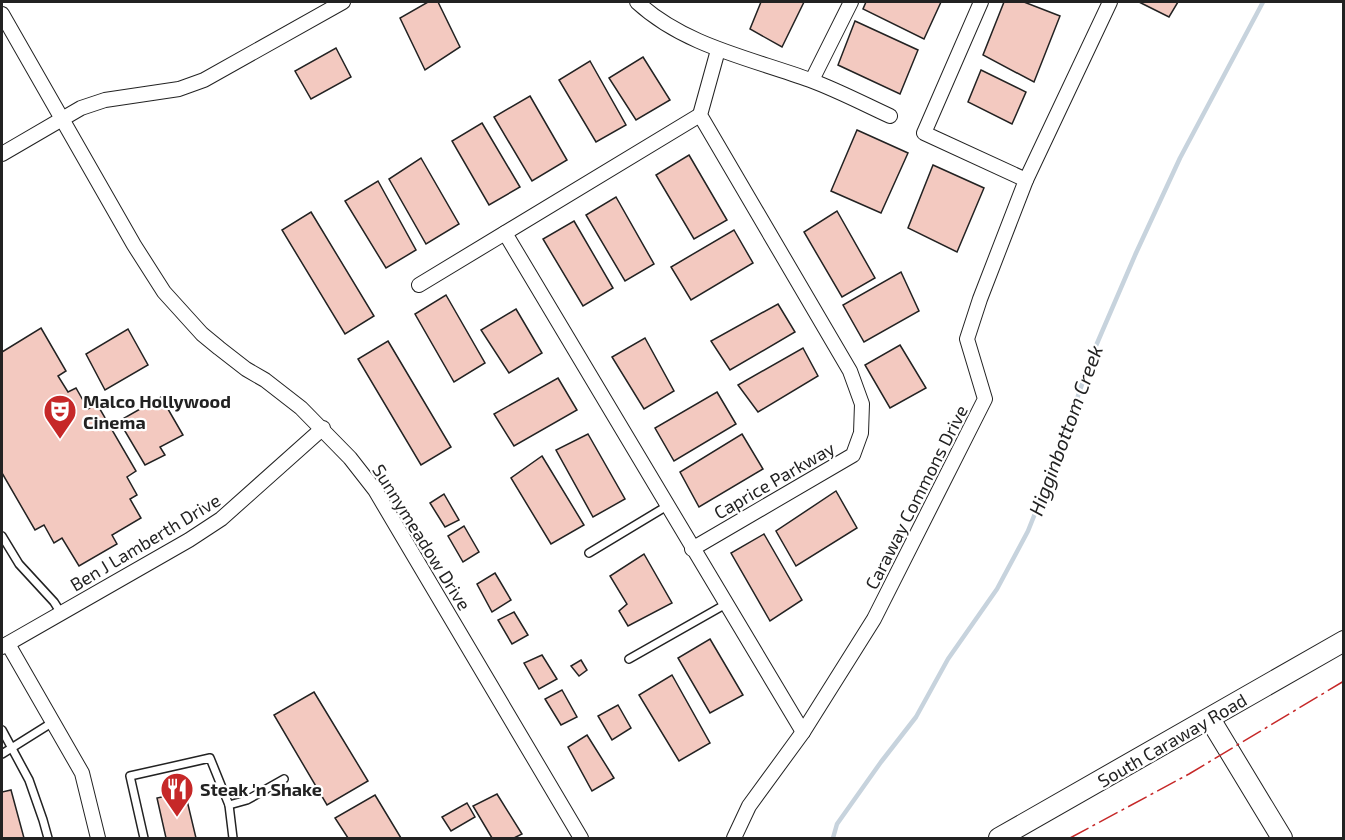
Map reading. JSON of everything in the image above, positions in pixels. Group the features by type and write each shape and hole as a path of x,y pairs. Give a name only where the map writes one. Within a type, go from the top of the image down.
{"street":[{"path":"2,154 81,108 105,100 159,93 191,85 216,74 344,2"},
{"path":"637,2 656,19 718,50 812,80 890,116"},
{"path":"812,80 851,2"},
{"path":"981,2 924,133 1026,180"},
{"name":"Caraway Commons Drive","path":"803,732 874,619 985,399 967,339 1026,180 1110,2"},
{"name":"Sunnymeadow Drive","path":"2,14 151,274 178,310 219,348 246,369 265,380 323,428 375,490 580,838"},
{"path":"419,285 700,115 718,50"},
{"name":"Caprice Parkway","path":"693,549 853,455 861,433 862,404 850,371 700,115"},
{"path":"506,233 803,732 749,806 734,838"},
{"name":"Ben J Lamberth Drive","path":"5,645 189,540 221,519 323,428"},
{"name":"South Caraway Road","path":"999,838 1344,641"},
{"path":"5,645 82,773 98,838"},
{"path":"1209,718 1282,838"}],"lane":[{"path":"589,553 667,506"},
{"path":"2,536 19,564 54,602 61,614"},
{"path":"629,659 726,604"},
{"path":"2,754 53,722"},
{"path":"2,730 28,780 44,820 48,838"},
{"path":"144,838 130,776 210,758 229,805 233,838"},
{"path":"229,805 247,800 284,779"}],"building":[{"path":"428,2 438,2 460,47 425,70 400,18"},
{"path":"761,2 804,2 782,47 750,29"},
{"path":"866,2 941,2 924,39 863,9"},
{"path":"1004,2 1024,2 1060,16 1034,82 983,55"},
{"path":"1139,2 1178,2 1169,17"},
{"path":"855,21 918,50 900,94 838,65"},
{"path":"336,48 351,77 311,99 295,71"},
{"path":"643,57 670,100 636,120 609,78"},
{"path":"590,61 626,125 596,142 559,80"},
{"path":"981,70 1026,92 1012,124 968,102"},
{"path":"530,96 567,160 532,181 494,117"},
{"path":"482,123 520,187 489,205 452,141"},
{"path":"857,130 908,153 881,213 831,191"},
{"path":"689,155 727,220 694,239 656,175"},
{"path":"421,158 459,224 426,244 389,179"},
{"path":"933,165 984,188 957,252 908,228"},
{"path":"378,181 416,250 386,268 345,201"},
{"path":"616,197 654,264 625,281 586,215"},
{"path":"837,211 875,278 842,297 804,232"},
{"path":"311,212 374,316 345,334 282,230"},
{"path":"574,221 613,288 583,306 543,239"},
{"path":"734,230 753,263 691,300 671,267"},
{"path":"901,272 919,311 864,342 843,305"},
{"path":"446,295 485,363 454,382 415,314"},
{"path":"778,304 795,332 730,370 711,341"},
{"path":"516,309 542,353 509,373 481,330"},
{"name":"Malco Hollywood Cinema","path":"41,328 66,371 58,376 68,392 76,388 88,409 97,404 136,471 127,477 137,495 130,499 141,518 112,535 117,544 79,566 62,538 54,543 44,525 35,530 2,473 2,352"},
{"path":"128,329 148,365 105,390 86,354"},
{"path":"645,338 674,391 644,409 612,357"},
{"path":"388,341 451,447 421,465 358,359"},
{"path":"900,345 926,388 890,408 865,365"},
{"path":"803,348 818,376 758,412 738,385"},
{"path":"558,378 577,410 514,446 494,414"},
{"path":"717,392 736,424 674,461 655,428"},
{"path":"161,397 183,435 160,447 165,455 145,465 119,421"},
{"path":"588,434 625,499 593,517 556,450"},
{"path":"742,434 763,469 699,507 680,472"},
{"path":"542,456 584,525 551,544 511,478"},
{"path":"836,491 857,528 796,566 776,531"},
{"path":"444,494 459,520 445,527 430,503"},
{"path":"464,526 479,552 463,562 448,536"},
{"path":"764,534 802,600 770,621 731,553"},
{"path":"644,554 672,603 628,626 619,611 627,604 610,576"},
{"path":"495,573 511,600 492,612 477,584"},
{"path":"514,612 528,635 512,644 498,620"},
{"path":"710,639 743,695 710,713 678,658"},
{"path":"542,655 557,679 539,689 524,663"},
{"path":"581,660 587,670 579,676 571,666"},
{"path":"672,675 710,743 679,761 639,695"},
{"path":"562,690 577,717 561,725 545,699"},
{"path":"314,692 368,781 327,805 274,715"},
{"path":"618,705 631,728 612,740 598,716"},
{"path":"587,735 614,778 592,791 568,747"},
{"path":"11,790 24,838 2,838 2,792"},
{"name":"Steak 'n Shake","path":"185,792 196,838 166,838 157,798"},
{"path":"497,794 522,834 514,838 492,838 473,806"},
{"path":"375,795 401,838 348,838 335,818"},
{"path":"467,803 475,817 451,831 442,817"}],"waterway":[{"name":"Higginbottom Creek","path":"833,838 837,824 916,717 948,659 997,589 1028,531 1054,466 1092,355 1136,253 1180,158 1263,2"}],"power":[{"path":"1070,838 1189,774 1344,681"}],"place":[{"name":"Malco Hollywood Cinema","path":"60,440"},
{"name":"Steak 'n Shake","path":"177,818"}]}
